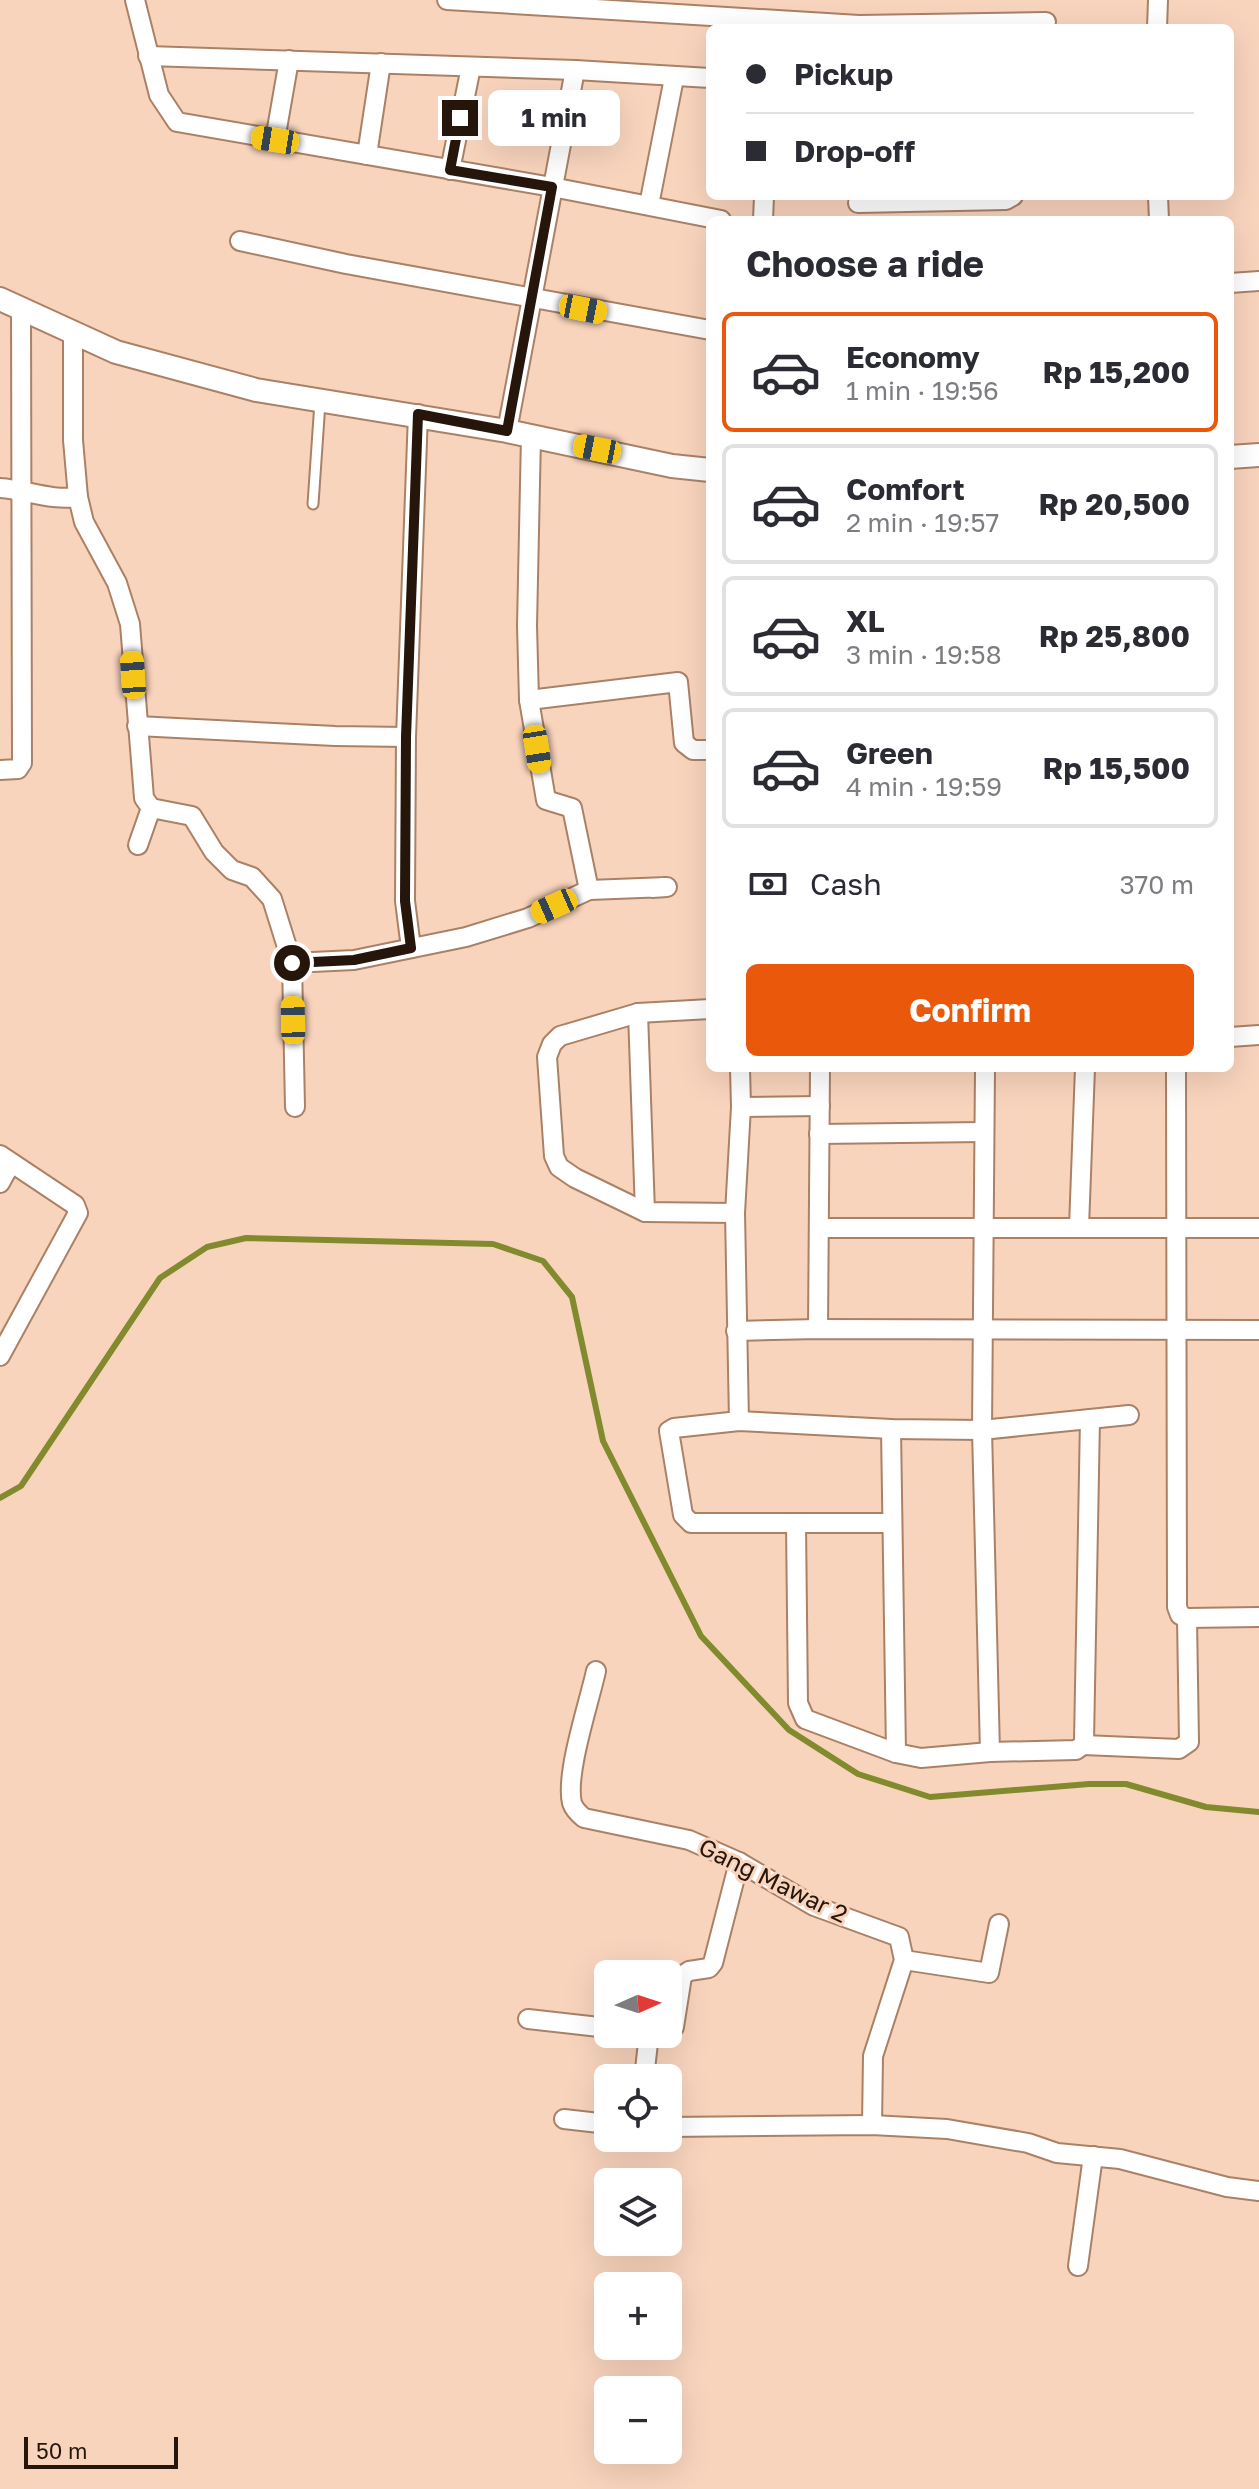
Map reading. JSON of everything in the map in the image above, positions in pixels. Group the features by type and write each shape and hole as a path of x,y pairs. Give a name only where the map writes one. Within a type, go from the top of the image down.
{"street":[{"path":"135,0 159,95 177,122 706,217"},
{"path":"447,0 813,24"},
{"path":"1157,24 1158,0"},
{"path":"971,24 1046,22"},
{"path":"148,56 575,70 706,78"},
{"path":"275,140 289,60"},
{"path":"367,155 381,63"},
{"path":"450,170 471,67"},
{"path":"507,431 575,70"},
{"path":"649,205 674,78"},
{"path":"859,206 923,200"},
{"path":"240,241 346,264 706,329"},
{"path":"1234,283 1259,281"},
{"path":"0,770 18,769 22,763 22,489 10,303 116,352 256,390 418,414 672,466 706,470"},
{"path":"73,333 73,440 78,497 84,522 113,574 128,616 144,798 151,808 192,816 214,852 232,870 252,877 272,899 292,963 295,1107"},
{"path":"411,948 405,901 406,737 418,414"},
{"path":"531,436 527,626 529,700 546,800 572,808 589,890"},
{"path":"1234,457 1259,455"},
{"path":"0,488 22,489 62,500 78,497"},
{"path":"529,700 678,682 684,743 693,750 706,750"},
{"path":"137,726 406,737"},
{"path":"138,845 151,808"},
{"path":"292,963 354,960 466,937 528,918 589,890 667,887 652,888"},
{"path":"706,1009 638,1013 560,1036 552,1044 547,1057 555,1162 564,1172 645,1212 735,1213"},
{"path":"638,1013 645,1212"},
{"path":"1234,1037 1259,1035"},
{"path":"739,1421 735,1213 740,1072"},
{"path":"818,1329 820,1072"},
{"path":"985,1072 982,1430 990,1752"},
{"path":"1079,1227 1085,1072"},
{"path":"1176,1072 1177,1607 1180,1615 1187,1618 1259,1617"},
{"path":"741,1107 820,1106"},
{"path":"819,1134 984,1132"},
{"path":"0,1183 6,1159 75,1206 78,1213 0,1356"},
{"path":"819,1228 1259,1228"},
{"path":"736,1331 1259,1330"},
{"path":"892,1523 696,1524 684,1519 669,1430 739,1421 982,1430 1129,1415"},
{"path":"1083,1745 1090,1419"},
{"path":"891,1429 896,1753"},
{"path":"796,1524 798,1703 801,1715 810,1722 896,1753 928,1758 990,1752 1072,1751 1083,1745 1179,1749 1189,1742 1187,1618"},
{"name":"Gang Mawar 2","path":"596,1671 573,1774 572,1804 577,1812 584,1818 689,1840 739,1862 814,1906 899,1937 904,1960"},
{"path":"682,1976 689,1971 709,1968 713,1963 739,1862"},
{"path":"872,2125 873,2056 904,1960 989,1973 999,1924"},
{"path":"528,2019 594,2026"},
{"path":"564,2119 594,2122"},
{"path":"682,2127 872,2125 947,2129 1028,2143 1057,2153 1120,2159 1216,2184 1259,2191"},
{"path":"1078,2266 1093,2156"}],"lane":[{"path":"313,504 320,401"}],"waterway":[{"path":"0,1498 21,1486 160,1278 207,1247 246,1238 493,1244 543,1261 572,1297 603,1441 701,1636 789,1730 858,1774 930,1797 1089,1784 1126,1784 1206,1807 1259,1812"}],"route":[{"path":"292,963 354,960 411,948 405,901 406,737 418,414 507,431 552,187 450,170 460,118"}]}
